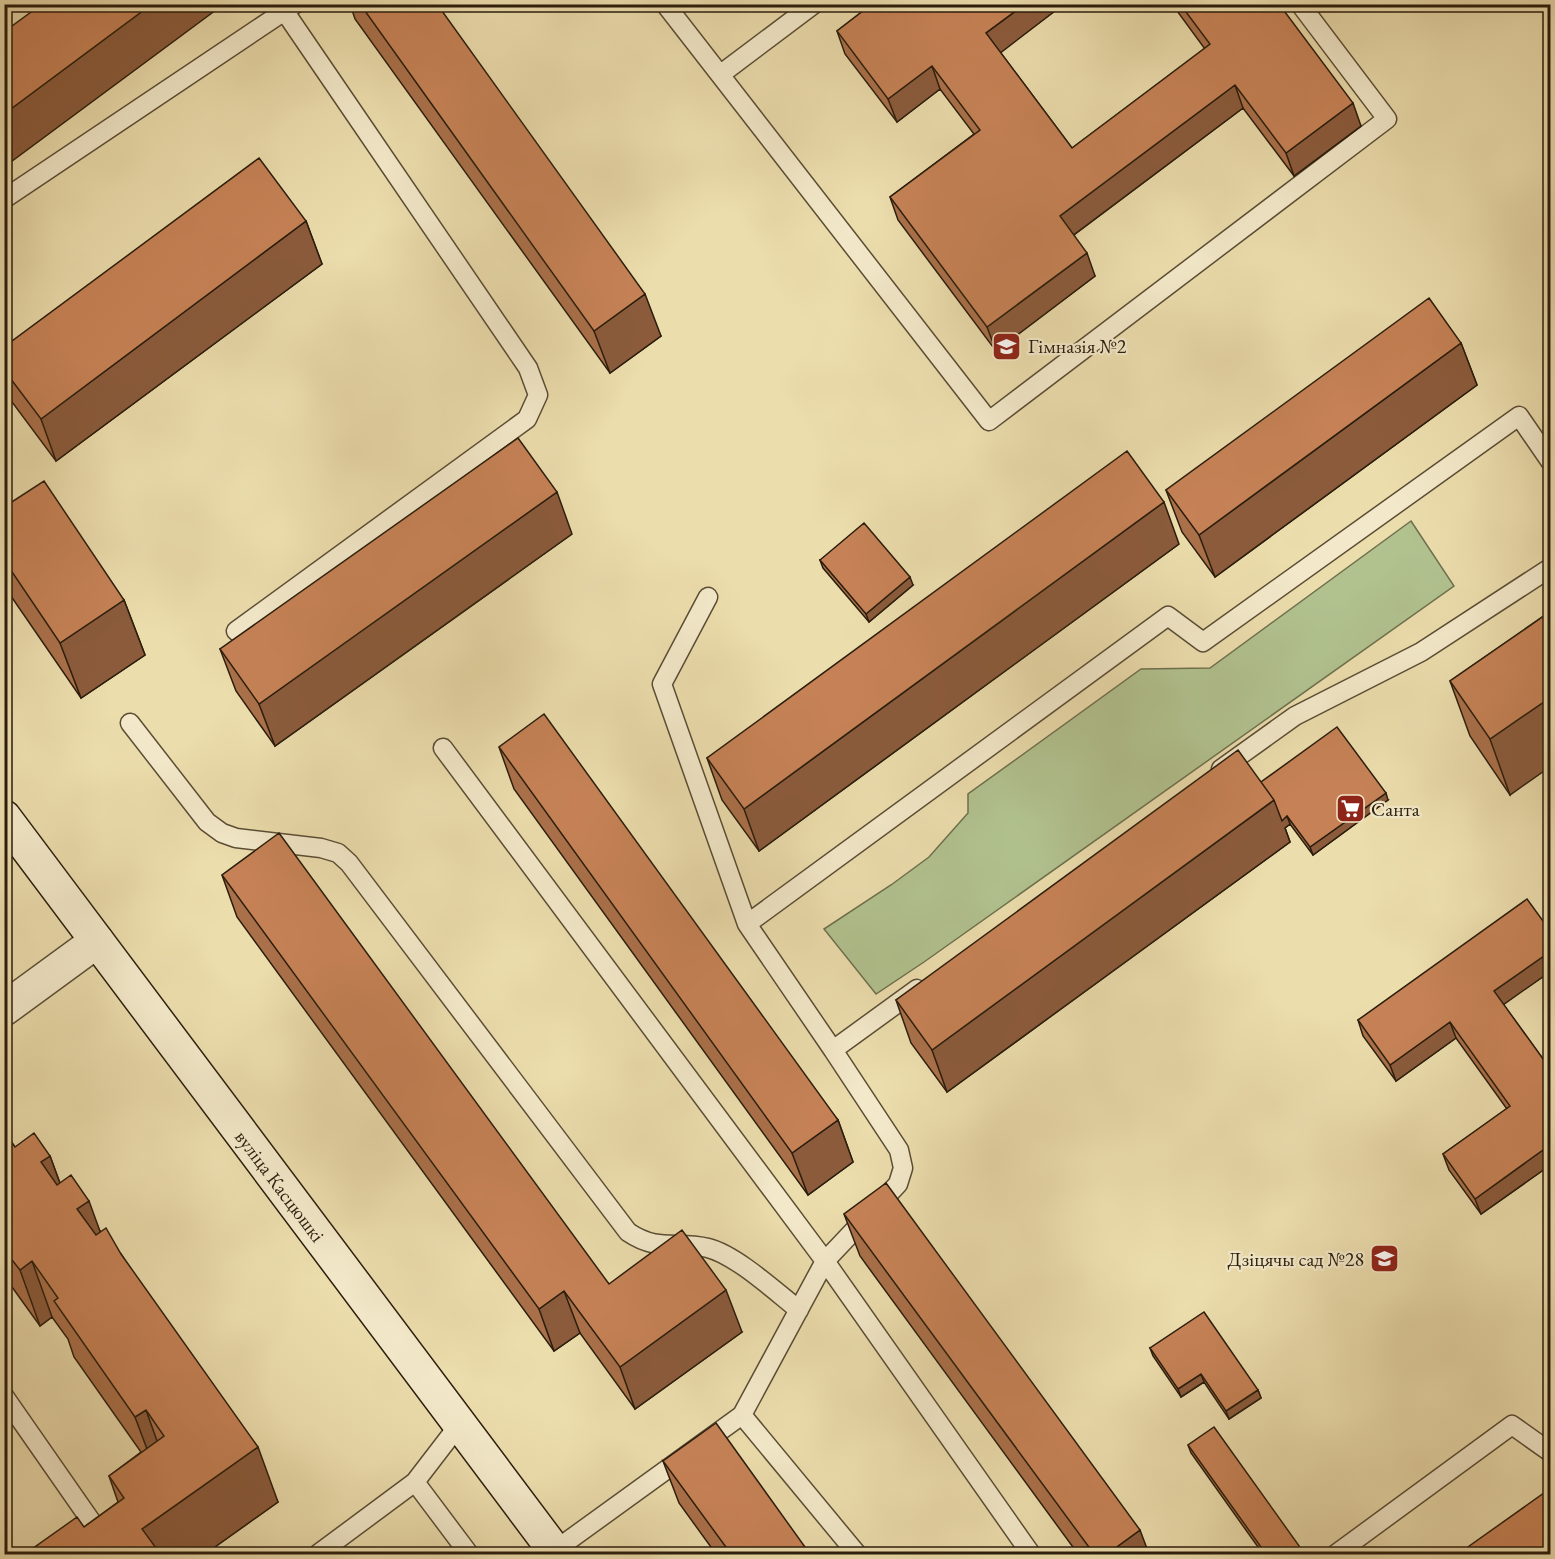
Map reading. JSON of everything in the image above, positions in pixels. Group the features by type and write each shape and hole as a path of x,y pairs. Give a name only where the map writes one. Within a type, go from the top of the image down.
{"street":[{"name":"вуліца Касцюшкі","path":"4,817 458,1426 555,1552"},
{"path":"4,1009 96,941"}],"lane":[{"path":"665,4 989,421 1387,119 1300,4"},
{"path":"721,74 814,4"},
{"path":"4,199 290,8 528,368 538,395 527,419 236,632"},
{"path":"747,924 1168,616 1203,642 1519,416 1551,461"},
{"path":"1205,781 1296,716 1421,652 1551,568"},
{"path":"555,1552 742,1415 825,1261 898,1184 903,1168 899,1150 747,924 662,684 708,597"},
{"path":"130,723 207,822 222,834 237,838 321,848 338,852 350,862 628,1232 651,1244 708,1248 733,1260 799,1310"},
{"path":"443,748 825,1261 1031,1554"},
{"path":"833,1050 932,978"},
{"path":"4,1396 114,1554"},
{"path":"742,1415 857,1554"},
{"path":"1336,1554 1512,1425 1551,1452"},
{"path":"318,1554 415,1482 458,1426"},
{"path":"415,1482 469,1554"}],"green space":[{"path":"1411,521 1454,586 924,962 876,994 824,929 929,857 968,813 968,794 1141,669 1210,668"}],"building":[{"path":"42,4 152,4 4,114 4,32"},
{"path":"360,4 437,4 645,294 594,331"},
{"path":"872,4 1025,4 986,33 1072,148 1210,44 1180,4 1279,4 1353,103 1286,153 1235,85 1060,216 1087,253 987,327 890,197 980,130 932,66 888,99 837,31"},
{"path":"259,158 306,221 41,419 4,370 4,347"},
{"path":"1429,298 1461,343 1199,535 1166,490"},
{"path":"518,438 557,492 259,704 220,649"},
{"path":"1127,451 1164,502 744,809 707,758"},
{"path":"44,481 124,600 60,643 4,560 4,507"},
{"path":"864,523 910,577 866,614 820,560"},
{"path":"1551,611 1551,697 1490,739 1450,681"},
{"path":"544,714 838,1120 792,1153 499,747"},
{"path":"1337,727 1386,793 1310,847 1287,816 1282,821 1274,800 1261,782"},
{"path":"1238,750 1274,800 932,1050 896,1000"},
{"path":"279,833 609,1284 682,1230 726,1290 620,1367 564,1291 539,1309 222,875"},
{"path":"1527,899 1551,932 1551,951 1494,991 1551,1070 1551,1161 1543,1150 1475,1199 1443,1154 1510,1106 1450,1022 1390,1065 1358,1020"},
{"path":"4,1132 15,1147 34,1133 50,1156 41,1162 57,1185 71,1175 89,1201 77,1209 96,1235 106,1228 121,1254 258,1447 142,1529 156,1548 146,1554 36,1554 32,1549 77,1517 84,1527 124,1498 109,1476 164,1436 146,1410 135,1417 54,1301 58,1298 32,1261 20,1270 4,1250"},
{"path":"886,1183 1140,1530 1107,1554 1094,1554 844,1214"},
{"path":"1204,1312 1258,1390 1226,1411 1201,1374 1178,1389 1150,1348"},
{"path":"716,1423 810,1554 731,1554 663,1461"},
{"path":"1214,1427 1302,1550 1295,1554 1266,1554 1188,1445"},
{"path":"1551,1488 1551,1554 1458,1554"}],"place":[{"name":"Гімназія №2","path":"1007,346"},
{"name":"Санта","path":"1350,809"},
{"name":"Дзіцячы сад №28","path":"1385,1259"}]}
